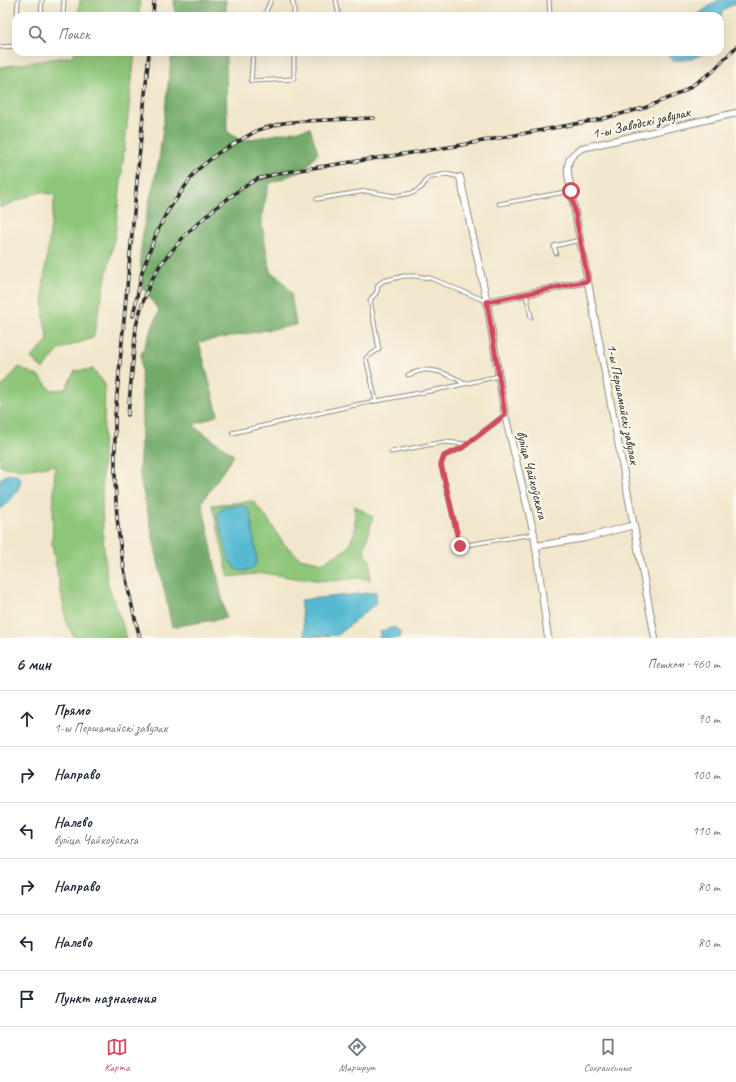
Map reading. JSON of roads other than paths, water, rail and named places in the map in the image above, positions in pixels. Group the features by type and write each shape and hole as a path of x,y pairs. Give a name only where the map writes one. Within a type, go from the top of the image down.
{"street":[{"name":"1-ы Заводскі завулак","path":"568,174 567,164 571,155 582,148 736,113"},
{"name":"1-ы Першамайскі завулак","path":"568,174 655,638"},
{"name":"вуліца Чайкоўскага","path":"460,177 487,302 505,415 534,534 548,638"},
{"path":"487,302 588,281"},
{"path":"536,546 585,538 634,525"}],"lane":[{"path":"17,12 18,0"},
{"path":"41,12 42,0"},
{"path":"63,12 64,0"},
{"path":"266,12 271,0"},
{"path":"292,0 294,12"},
{"path":"336,0 338,12"},
{"path":"550,0 550,12"},
{"path":"0,47 12,46"},
{"path":"253,56 251,81 294,79 294,56"},
{"path":"317,199 366,191 394,196 413,193 422,187 428,178 446,174 460,177"},
{"path":"499,204 571,191"},
{"path":"556,253 554,246 580,240"},
{"path":"376,401 366,358 379,349 370,300 377,292 378,285 383,281 404,276 430,278 487,302"},
{"path":"526,294 531,317"},
{"path":"408,375 425,370 444,373 458,379 464,384"},
{"path":"232,433 355,405 446,388 498,376"},
{"path":"505,415 462,448 444,456 441,465 460,546 534,534"},
{"path":"391,452 444,442 467,444"}],"water":[{"path":"718,0 736,0 736,4 728,7 722,12 701,12"},
{"path":"669,56 698,56 692,59 673,61"},
{"path":"13,474 18,476 21,480 20,485 14,496 0,509 0,479 7,475"},
{"path":"240,505 247,507 251,515 257,561 253,569 245,571 237,570 229,561 217,514 222,508"},
{"path":"376,592 376,603 338,635 305,637 300,600"},
{"path":"395,627 401,633 400,638 379,638 381,631"}],"railway":[{"path":"153,12 154,0"},
{"path":"128,415 136,326 150,283 160,265 186,234 214,209 242,188 257,179 280,173 456,146 597,120 644,108 681,93 712,72 736,47"},
{"path":"140,638 133,613 117,521 115,416 149,56"},
{"path":"133,316 142,272 156,234 167,212 196,171 218,153 258,130 283,123 374,118"}]}
